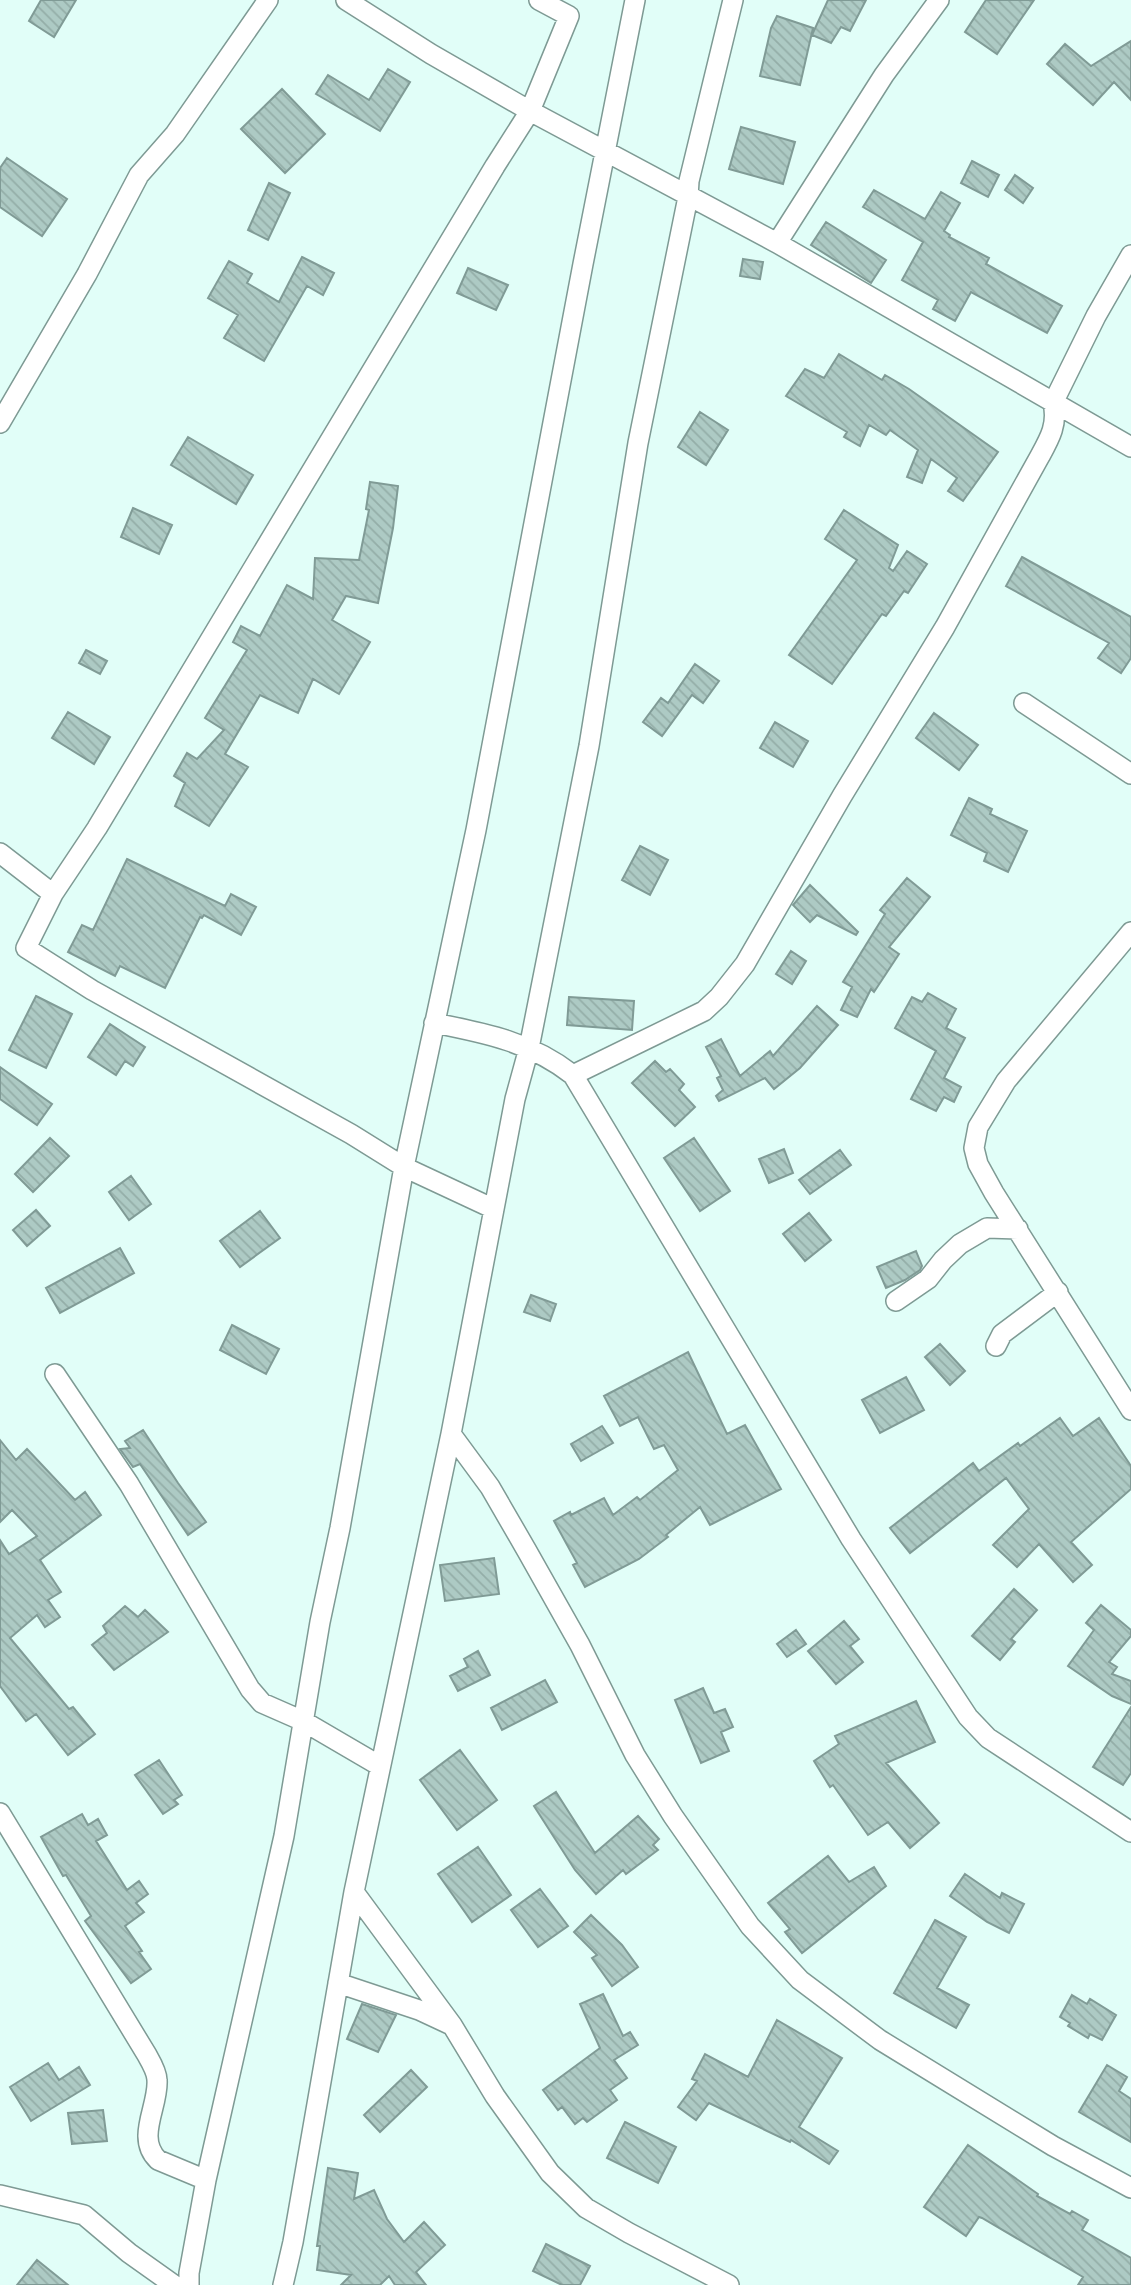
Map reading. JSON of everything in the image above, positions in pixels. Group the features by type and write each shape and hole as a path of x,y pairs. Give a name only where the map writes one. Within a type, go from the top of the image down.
{"street":[{"path":"0,423 86,274 139,175 175,134 268,0"},
{"path":"345,0 530,111 777,243 1131,447"},
{"path":"494,1209 404,1167 351,1134 92,990 26,948 52,894 97,828 285,512 530,111 572,8 539,0"},
{"path":"189,2285 206,2180 284,1836 404,1167 476,830 511,635 635,0"},
{"path":"282,2285 293,2242 354,1892 451,1434 515,1099 529,1048 589,746 638,443 689,181 733,0"},
{"path":"777,243 884,75 939,0"},
{"path":"573,1074 704,1011 719,997 745,964 842,796 945,627 1040,456 1053,431 1056,416 1053,403 1096,316 1131,255"},
{"path":"1024,703 1131,774"},
{"path":"0,853 52,894"},
{"path":"1131,932 1006,1081 978,1127 974,1148 978,1164 1131,1410"},
{"path":"434,1023 488,1033 529,1048 573,1074 851,1539 968,1717 988,1738 1131,1832"},
{"path":"896,1301 928,1279 943,1260 987,1228 1018,1229"},
{"path":"996,1346 1002,1334 1058,1292"},
{"path":"55,1374 129,1484 250,1689 262,1703 303,1721 380,1766"},
{"path":"451,1434 490,1487 527,1550 580,1645 635,1755 673,1816 750,1926 800,1980 880,2040 1053,2146 1131,2188"},
{"path":"0,1813 147,2054 157,2080 148,2127 154,2156 206,2180"},
{"path":"354,1892 452,2025 495,2096 550,2173 586,2208 729,2285"},
{"path":"338,1983 419,2010 452,2025"},
{"path":"0,2195 84,2215 129,2253 174,2285"}],"building":[{"path":"41,0 76,0 54,37 29,21"},
{"path":"828,0 866,0 850,31 841,27 831,43 812,35"},
{"path":"986,0 1034,0 997,54 965,32"},
{"path":"777,16 813,28 800,85 760,76 771,28"},
{"path":"1131,41 1131,100 1114,82 1093,105 1047,64 1065,44 1091,66"},
{"path":"388,69 410,82 380,131 316,94 328,75 369,100"},
{"path":"282,89 325,134 285,173 241,129"},
{"path":"741,127 795,142 783,184 729,169"},
{"path":"7,158 67,199 42,236 0,207 0,168"},
{"path":"972,161 999,175 988,197 961,183"},
{"path":"1015,175 1033,188 1023,203 1005,190"},
{"path":"269,183 290,193 268,240 248,230"},
{"path":"874,190 925,219 941,192 960,203 944,231 949,237 989,258 986,264 1062,306 1047,333 971,292 955,321 933,309 938,300 902,280 923,242 863,207"},
{"path":"826,222 886,260 871,283 811,245"},
{"path":"302,257 334,273 323,295 307,286 264,361 224,338 238,315 208,298 229,261 252,274 247,283 279,302"},
{"path":"743,259 763,262 760,279 740,276"},
{"path":"468,268 508,285 496,310 457,293"},
{"path":"839,354 882,380 885,375 909,389 998,452 963,501 948,491 957,478 931,459 922,483 907,477 918,450 890,430 886,435 869,425 860,446 844,437 847,432 786,396 805,369 824,378"},
{"path":"700,412 728,430 706,465 678,447"},
{"path":"188,437 253,475 236,504 171,465"},
{"path":"370,482 398,486 393,528 378,603 346,596 332,620 370,642 339,694 313,679 298,713 260,695 225,754 248,767 209,826 175,806 185,783 174,776 187,753 197,759 224,730 205,718 247,650 233,642 241,626 260,636 287,585 313,599 315,558 359,560 369,510 366,509"},
{"path":"133,508 172,525 159,554 121,537"},
{"path":"844,510 898,545 889,568 893,571 907,551 927,564 908,593 904,591 886,616 882,614 832,684 789,655 857,560 825,539"},
{"path":"1022,557 1131,617 1131,658 1121,673 1098,658 1109,643 1006,586"},
{"path":"86,650 107,661 100,674 79,663"},
{"path":"695,664 719,681 703,703 692,695 662,736 643,722 661,698 668,703"},
{"path":"68,712 110,737 94,764 52,738"},
{"path":"934,713 978,745 959,770 916,738"},
{"path":"775,722 808,741 793,767 760,748"},
{"path":"969,798 992,809 990,814 1027,831 1008,872 984,861 987,853 951,835"},
{"path":"640,846 668,860 650,895 622,880"},
{"path":"127,859 225,906 231,894 256,907 241,935 204,915 200,917 165,988 120,966 115,976 68,952 82,925 93,930"},
{"path":"907,878 930,897 889,947 899,954 874,992 871,989 857,1017 841,1010 852,987 843,982 885,914 880,910"},
{"path":"810,885 858,932 856,935 817,915 810,922 793,905"},
{"path":"791,951 806,961 792,984 776,974"},
{"path":"928,993 956,1009 946,1028 965,1038 944,1078 961,1087 954,1102 944,1097 936,1111 911,1099 936,1051 895,1028 912,997 922,1002"},
{"path":"36,996 72,1014 46,1068 9,1050"},
{"path":"569,997 634,1001 632,1030 567,1025"},
{"path":"817,1006 838,1025 800,1068 774,1089 765,1078 719,1101 716,1096 723,1090 717,1078 721,1076 706,1047 721,1039 740,1076 770,1051 773,1056"},
{"path":"110,1024 145,1047 133,1066 125,1061 116,1075 88,1057"},
{"path":"655,1061 666,1072 670,1069 684,1084 679,1090 695,1107 675,1126 632,1083"},
{"path":"0,1067 52,1104 37,1125 0,1099"},
{"path":"50,1138 69,1156 33,1192 15,1174"},
{"path":"694,1138 730,1191 700,1211 664,1158"},
{"path":"784,1149 793,1173 769,1183 759,1159"},
{"path":"840,1150 851,1165 810,1194 799,1180"},
{"path":"131,1176 151,1204 129,1220 109,1192"},
{"path":"36,1210 50,1226 27,1246 13,1230"},
{"path":"260,1211 280,1238 240,1267 220,1241"},
{"path":"809,1213 831,1240 805,1261 783,1234"},
{"path":"120,1248 134,1273 60,1313 46,1288"},
{"path":"916,1251 922,1266 920,1270 886,1288 877,1267"},
{"path":"531,1295 556,1304 550,1321 524,1312"},
{"path":"232,1325 279,1349 266,1374 220,1350"},
{"path":"940,1344 965,1371 950,1385 925,1357"},
{"path":"688,1352 727,1434 745,1425 781,1489 710,1525 700,1507 639,1559 585,1587 573,1565 577,1563 554,1521 604,1498 613,1515 637,1497 640,1500 678,1470 664,1445 654,1449 638,1417 620,1426 604,1396"},
{"path":"906,1377 924,1410 880,1433 862,1400"},
{"path":"1060,1418 1073,1436 1099,1418 1131,1466 1131,1489 1071,1542 1092,1565 1073,1582 1039,1544 1017,1567 993,1545 1029,1509 1006,1478 910,1553 890,1528 973,1463 979,1471"},
{"path":"602,1426 613,1443 581,1461 571,1444"},
{"path":"143,1430 206,1522 188,1535 140,1464 133,1467 120,1449 130,1448 125,1441"},
{"path":"0,1440 16,1460 27,1449 75,1500 85,1492 101,1515 40,1560 61,1592 48,1600 60,1617 45,1627 37,1615 10,1638 69,1709 73,1707 95,1734 68,1755 36,1714 26,1721 0,1686 0,1540 9,1554 37,1536 12,1510 0,1522"},
{"path":"494,1558 499,1594 445,1601 440,1565"},
{"path":"1014,1589 1037,1610 1011,1639 1015,1642 1000,1660 972,1636"},
{"path":"1101,1605 1131,1630 1131,1636 1109,1662 1117,1667 1112,1674 1131,1681 1131,1704 1112,1696 1068,1666 1094,1630 1086,1623"},
{"path":"125,1606 138,1617 145,1610 168,1632 114,1670 92,1645 107,1633 103,1626"},
{"path":"844,1621 859,1639 850,1646 863,1662 836,1684 808,1651"},
{"path":"796,1630 806,1644 787,1657 777,1644"},
{"path":"478,1651 490,1675 458,1691 450,1676 468,1667 464,1659"},
{"path":"545,1680 557,1702 502,1730 491,1708"},
{"path":"703,1688 714,1713 725,1709 733,1727 721,1732 729,1751 701,1763 675,1700"},
{"path":"916,1701 935,1742 886,1763 939,1823 910,1848 888,1822 868,1835 833,1785 830,1787 814,1761 839,1744 835,1736"},
{"path":"1131,1707 1131,1773 1123,1785 1093,1767"},
{"path":"460,1750 497,1800 457,1830 420,1780"},
{"path":"159,1760 182,1795 174,1800 178,1804 163,1814 135,1775"},
{"path":"556,1792 595,1853 638,1816 659,1839 653,1845 658,1850 626,1874 623,1870 596,1894 575,1870 534,1806"},
{"path":"82,1814 88,1825 98,1819 107,1835 96,1841 127,1890 139,1881 148,1894 136,1903 144,1912 125,1926 151,1969 131,1983 85,1921 91,1916 66,1875 63,1876 41,1837"},
{"path":"478,1847 511,1895 472,1922 438,1874"},
{"path":"828,1856 849,1882 874,1867 886,1886 802,1953 785,1932 790,1929 768,1903"},
{"path":"965,1874 1000,1898 1002,1893 1024,1904 1009,1933 987,1922 950,1896"},
{"path":"540,1889 568,1926 538,1947 511,1910"},
{"path":"591,1915 622,1945 638,1967 612,1986 592,1958 597,1955 574,1932"},
{"path":"935,1920 966,1937 937,1988 969,2005 956,2028 894,1993"},
{"path":"603,1994 623,2036 630,2032 638,2045 614,2060 627,2078 610,2090 617,2100 587,2122 583,2118 575,2124 562,2107 558,2110 543,2090 600,2048 580,2004"},
{"path":"1072,1995 1087,2004 1090,1999 1116,2015 1102,2040 1090,2034 1088,2038 1068,2026 1070,2023 1060,2017"},
{"path":"362,2004 396,2015 378,2052 347,2039"},
{"path":"777,2020 842,2058 799,2127 838,2151 829,2164 791,2140 790,2142 709,2103 696,2120 678,2107 697,2081 692,2079 705,2054 748,2077"},
{"path":"48,2063 59,2080 79,2067 90,2085 31,2121 10,2087"},
{"path":"1107,2065 1127,2077 1119,2091 1131,2099 1131,2142 1079,2112"},
{"path":"411,2070 427,2087 380,2132 364,2115"},
{"path":"103,2110 107,2141 72,2144 68,2113"},
{"path":"625,2122 676,2147 658,2183 607,2158"},
{"path":"968,2145 1038,2194 1037,2196 1070,2214 1072,2211 1088,2220 1082,2230 1131,2258 1131,2285 1078,2285 1083,2277 982,2218 979,2217 966,2236 924,2207"},
{"path":"328,2168 358,2173 354,2199 374,2190 387,2219 404,2242 424,2222 445,2245 416,2272 426,2285 395,2285 389,2276 380,2285 341,2285 351,2275 317,2270 320,2246 317,2246"},
{"path":"546,2244 590,2266 580,2285 562,2285 533,2271"},
{"path":"37,2260 68,2285 17,2285"}]}
